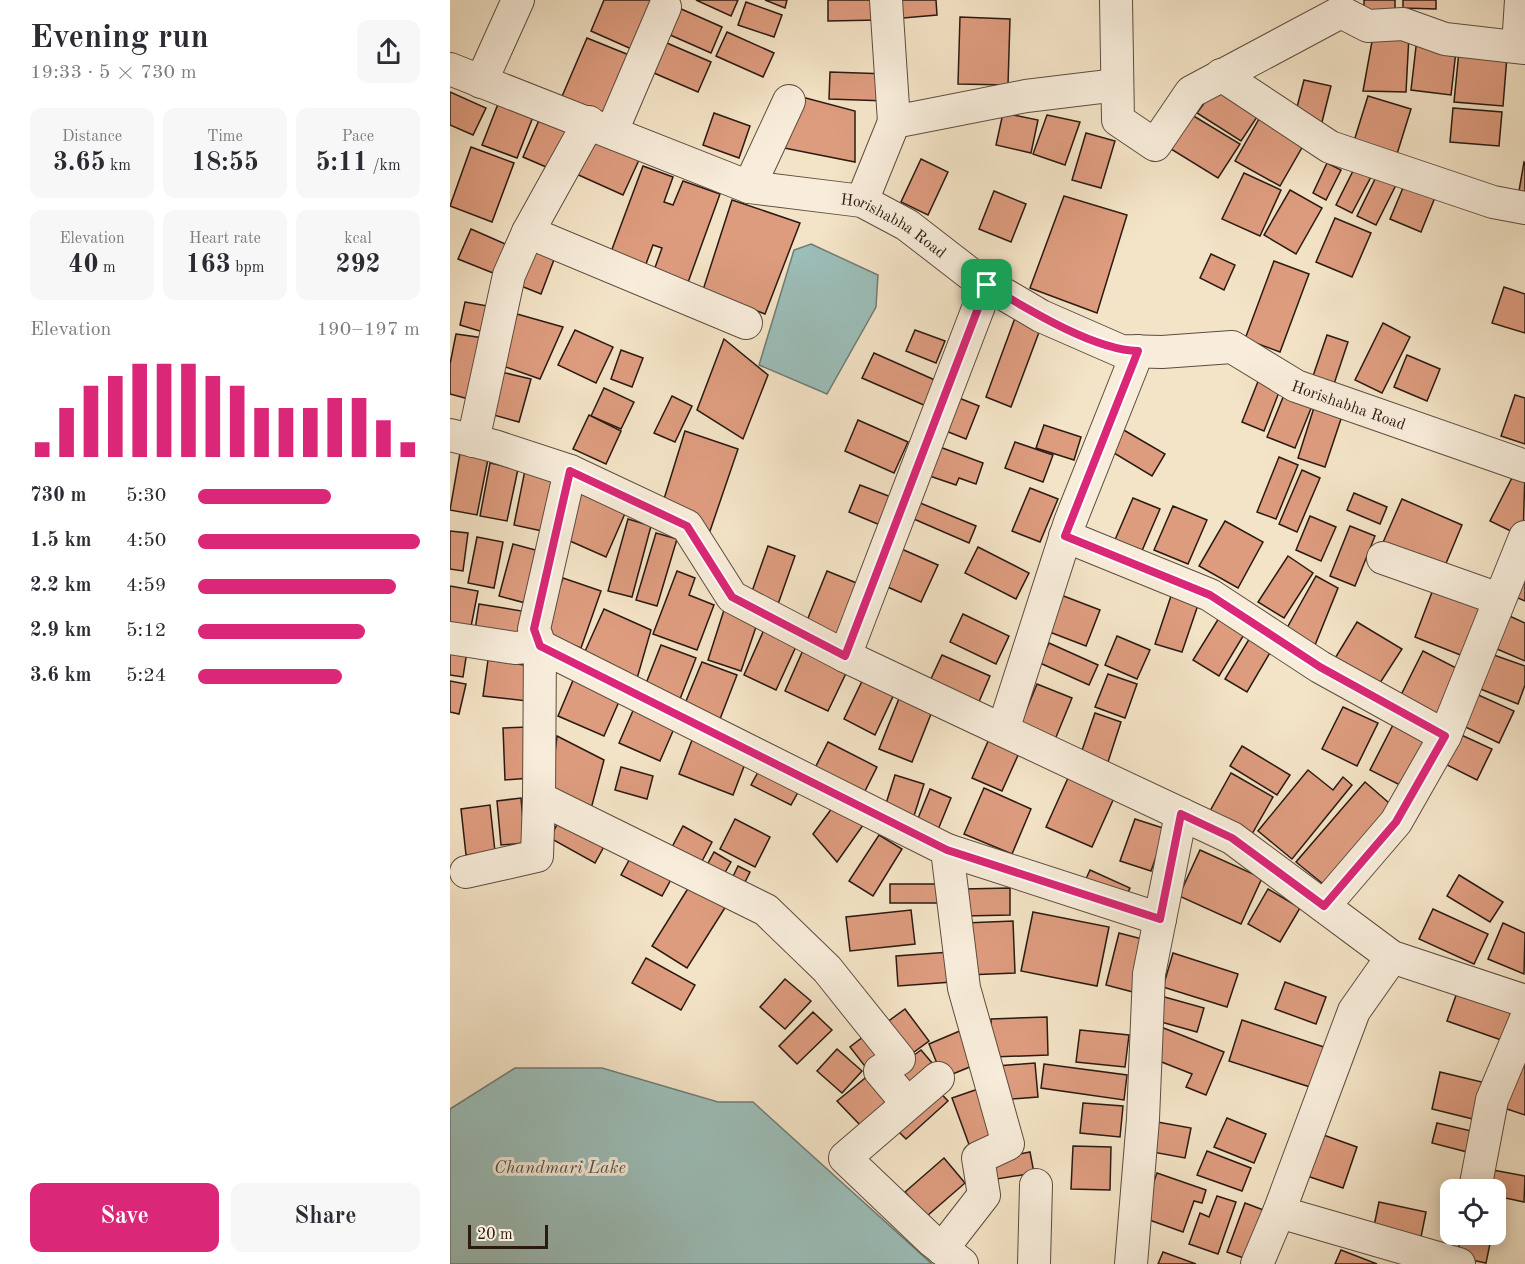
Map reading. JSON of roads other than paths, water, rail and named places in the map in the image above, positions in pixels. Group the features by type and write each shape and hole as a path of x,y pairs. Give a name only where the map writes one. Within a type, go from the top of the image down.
{"street":[{"path":"481,82 518,0"},
{"path":"862,201 894,122 886,0"},
{"path":"1116,0 1118,120 1155,145 1191,92 1341,12 1354,10 1368,26 1403,24 1444,39 1521,47 1521,0"},
{"path":"665,7 601,126 528,232 509,275 461,438 570,471 687,526 732,597 845,656 1232,838 1392,957 1525,1001"},
{"name":"Horishabha Road","path":"450,69 601,126 749,186 862,201 907,225 987,285 1041,316 1121,351 1232,347 1296,386 1525,466"},
{"path":"1221,75 1330,147 1493,202 1525,208"},
{"path":"894,122 1026,96 1117,85"},
{"path":"749,186 789,101"},
{"path":"528,232 746,323"},
{"path":"845,656 987,285"},
{"path":"1003,730 1065,536 1138,351"},
{"path":"466,872 537,856 540,646 534,629 570,471"},
{"path":"1065,536 1210,595 1320,667 1445,736"},
{"path":"1324,906 1396,822 1445,736 1525,537"},
{"path":"1383,558 1499,599"},
{"path":"450,638 515,648 540,646 947,850 1160,919"},
{"path":"539,798 766,910 827,969 899,1059 880,1071 907,1103"},
{"path":"1131,1264 1143,1119 1149,974 1181,814"},
{"path":"938,1078 845,1158 952,1256 984,1195 978,1158 1008,1144 964,988 947,850"},
{"path":"1257,1264 1279,1212 1354,1011 1392,957"},
{"path":"1477,1179 1492,1100 1525,1021"},
{"path":"1034,1264 1036,1185"},
{"path":"1279,1212 1459,1264"}],"water":[{"path":"811,244 878,275 876,307 827,394 759,365 794,250"},
{"name":"Chandmari Lake","path":"515,1068 602,1068 718,1102 753,1102 932,1264 450,1264 450,1109"}]}
